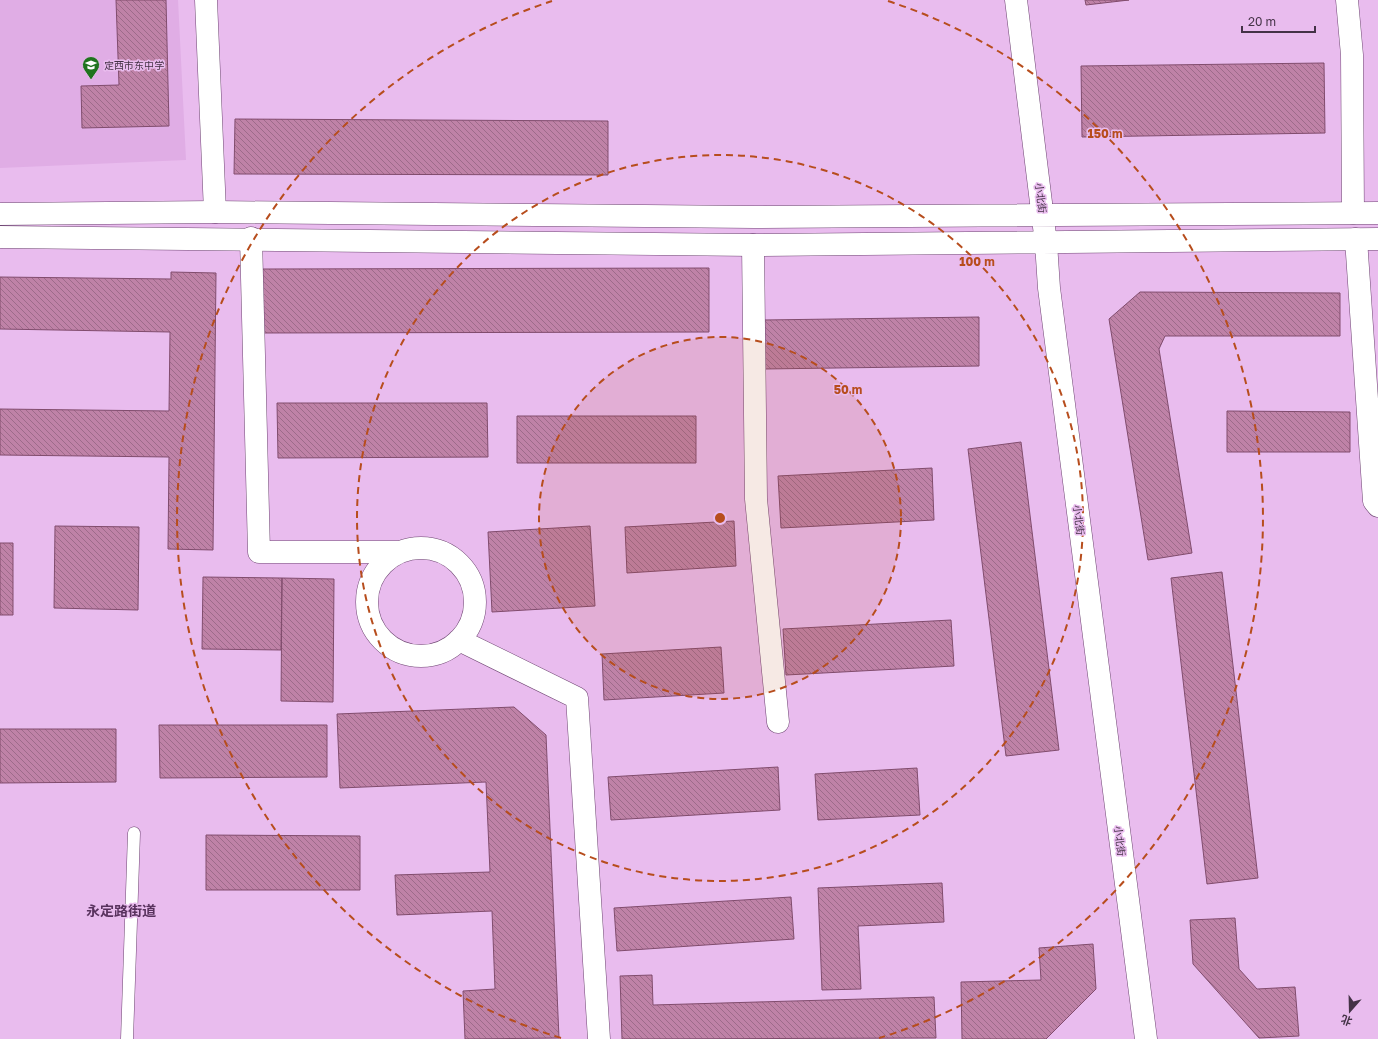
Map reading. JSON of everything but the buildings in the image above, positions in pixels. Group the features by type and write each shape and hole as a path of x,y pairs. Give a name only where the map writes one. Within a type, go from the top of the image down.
{"street":[{"path":"206,0 215,212"},
{"name":"小北街","path":"1016,0 1043,214 1049,288 1146,1039"},
{"path":"1347,0 1352,55 1353,214"},
{"path":"0,214 215,212 754,217 1378,213"},
{"path":"0,237 250,238 753,245 1378,239"},
{"path":"250,238 259,552 400,552 421,548 442,552 459,564 471,581 475,602 471,623 459,640 442,652 421,656 400,652 382,640 370,622 366,602 370,581 382,563 400,552"},
{"path":"1356,239 1374,501 1378,506"},
{"path":"753,245 756,499 778,722"},
{"path":"459,640 577,698 600,1039"}],"lane":[{"path":"127,1039 134,833"}],"shaded area":[{"name":"定西市东中学","path":"0,0 178,0 186,160 0,168"}],"place":[{"name":"定西市东中学","path":"91,80"}],"district":[{"name":"永定路街道","path":"121,911"}]}
